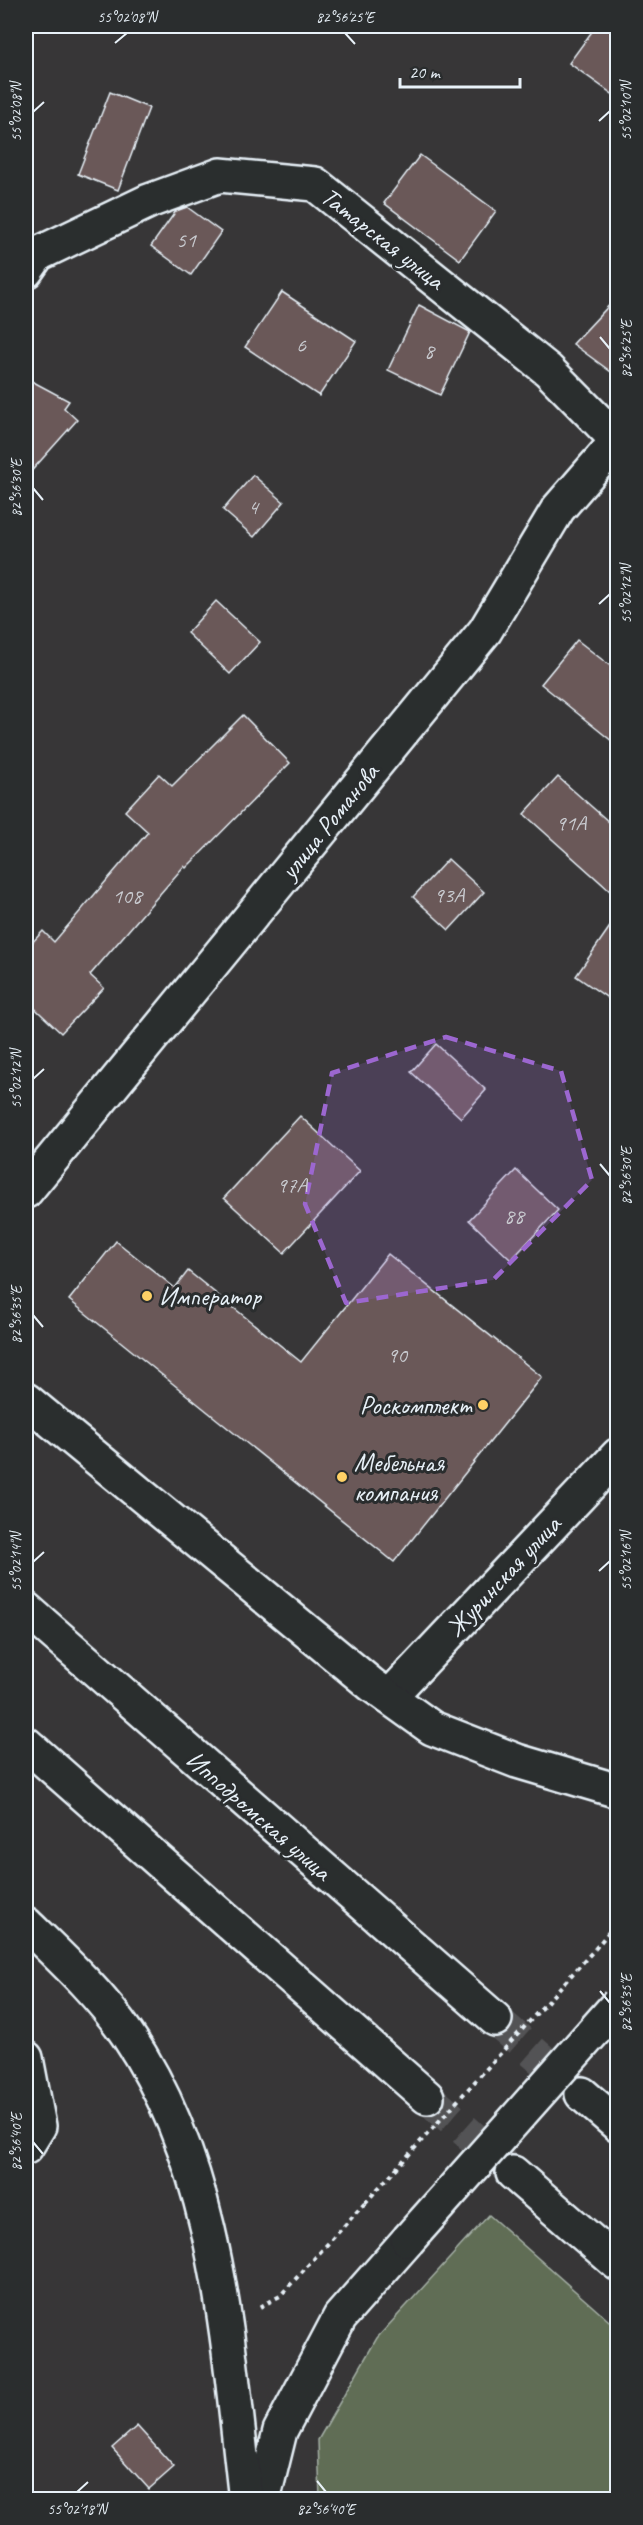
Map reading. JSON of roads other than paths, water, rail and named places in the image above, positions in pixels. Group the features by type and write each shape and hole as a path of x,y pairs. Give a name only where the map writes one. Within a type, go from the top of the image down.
{"main road":[{"name":"Татарская улица","path":"30,255 149,201 220,175 315,184 548,370 617,440"},
{"name":"улица Романова","path":"26,1191 485,631 558,509 617,440"},
{"path":"26,1400 389,1697 432,1728 517,1761 618,1791"},
{"name":"Журинская улица","path":"389,1697 618,1455"},
{"name":"Ипподромская улица","path":"26,1610 495,2019"},
{"path":"26,1744 427,2097"},
{"path":"26,1924 126,2033 158,2087 182,2139 203,2204 226,2328 246,2499"},
{"path":"263,2499 280,2431 340,2317 618,2004"},
{"path":"26,2058 39,2126 26,2147"},
{"path":"582,2094 618,2125"},
{"path":"513,2173 618,2264"}],"tunnel":[{"path":"495,2019 578,2091"},
{"path":"427,2097 509,2169"}],"place":[{"name":"Император","path":"147,1296"},
{"name":"Роскомплект","path":"483,1405"},
{"name":"Мебельная компания","path":"342,1477"}]}
